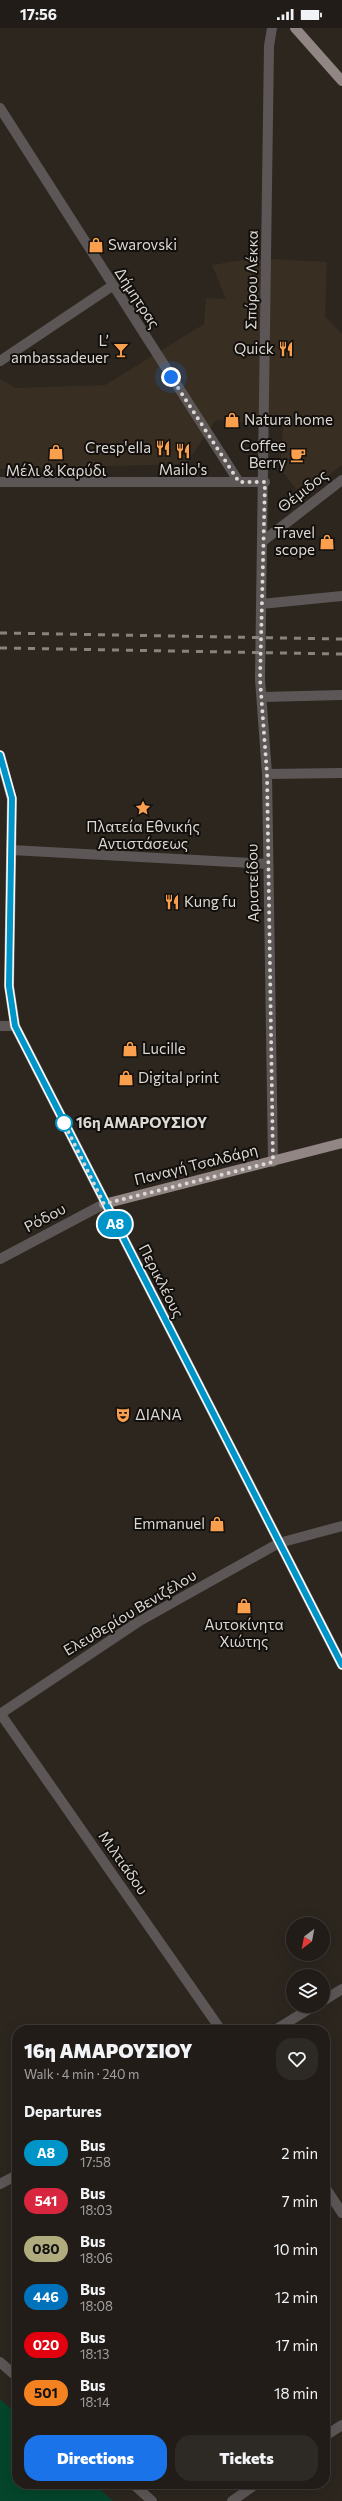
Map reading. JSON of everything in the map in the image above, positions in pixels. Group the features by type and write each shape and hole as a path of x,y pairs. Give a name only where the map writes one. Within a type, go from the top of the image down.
{"main road":[{"path":"295,28 342,81"},
{"name":"Περικλέους","path":"0,755 12,798 9,986 15,1026 104,1204 342,1665"},
{"name":"Παναγή Τσαλδάρη","path":"104,1204 273,1162 342,1143"}],"street":[{"name":"Σπύρου Λέκκα","path":"262,604 265,482 269,46 272,28"},
{"name":"Δήμητρας","path":"0,108 112,286 239,482"},
{"path":"0,361 112,286"},
{"name":"Θέμιδος","path":"263,541 342,480"},
{"path":"0,482 265,482"},
{"path":"262,604 342,596"},
{"name":"Αριστείδου","path":"262,604 262,697 267,774 273,1162"},
{"path":"262,697 342,695"},
{"path":"267,774 342,773"},
{"path":"11,850 268,864"},
{"path":"0,1026 15,1026"},
{"name":"Ρόδου","path":"0,1259 104,1204"},
{"name":"Ελευθερίου Βενιζέλου","path":"0,1713 138,1622 279,1543 342,1526"},
{"name":"Μιλτιάδου","path":"0,1713 218,2025"},
{"path":"330,1997 342,1989"},
{"path":"283,2025 303,2013"},
{"path":"0,2184 12,2178"},
{"path":"330,2195 342,2213"},
{"path":"0,2362 12,2373"},
{"path":"330,2433 342,2425"},
{"path":"139,2489 152,2501"},
{"path":"232,2501 249,2489"}],"shaded area":[{"path":"254,258 327,262 325,316 342,334 342,465 302,496 280,469 283,425 216,420 186,464 0,469 0,379 16,388 105,385 204,324 206,298 226,299 212,265"}],"green space":[{"path":"0,2399 12,2410 12,2489 100,2489 113,2501 0,2501"}],"railway":[{"path":"0,633 342,639"},
{"path":"0,648 342,654"}],"bus line":[{"name":"A8","path":"0,755 12,798 9,986 15,1026 342,1665"}],"place":[{"name":"Swarovski","path":"96,245"},
{"name":"Quick","path":"286,349"},
{"name":"L’ ambassadeuer","path":"121,350"},
{"name":"Natura home","path":"232,420"},
{"name":"Cresp'ella","path":"163,448"},
{"name":"Mailo's","path":"183,451"},
{"name":"Μέλι & Καρύδι","path":"56,452"},
{"name":"Coffee Berry","path":"298,455"},
{"name":"Travel scope","path":"327,542"},
{"name":"Πλατεία Εθνικής Αντιστάσεως","path":"143,808"},
{"name":"Kung fu","path":"172,902"},
{"name":"Lucille","path":"130,1049"},
{"name":"Digital print","path":"126,1078"},
{"name":"16η ΑΜΑΡΟΥΣΙΟΥ","path":"64,1123"},
{"name":"ΔΙΑΝΑ","path":"123,1415"},
{"name":"Emmanuel","path":"217,1524"},
{"name":"Αυτοκίνητα Χιώτης","path":"244,1606"}],"route":[{"path":"64,1123 63,1121 104,1204 273,1162 267,767 260,679 265,482 239,482 171,377"}]}
